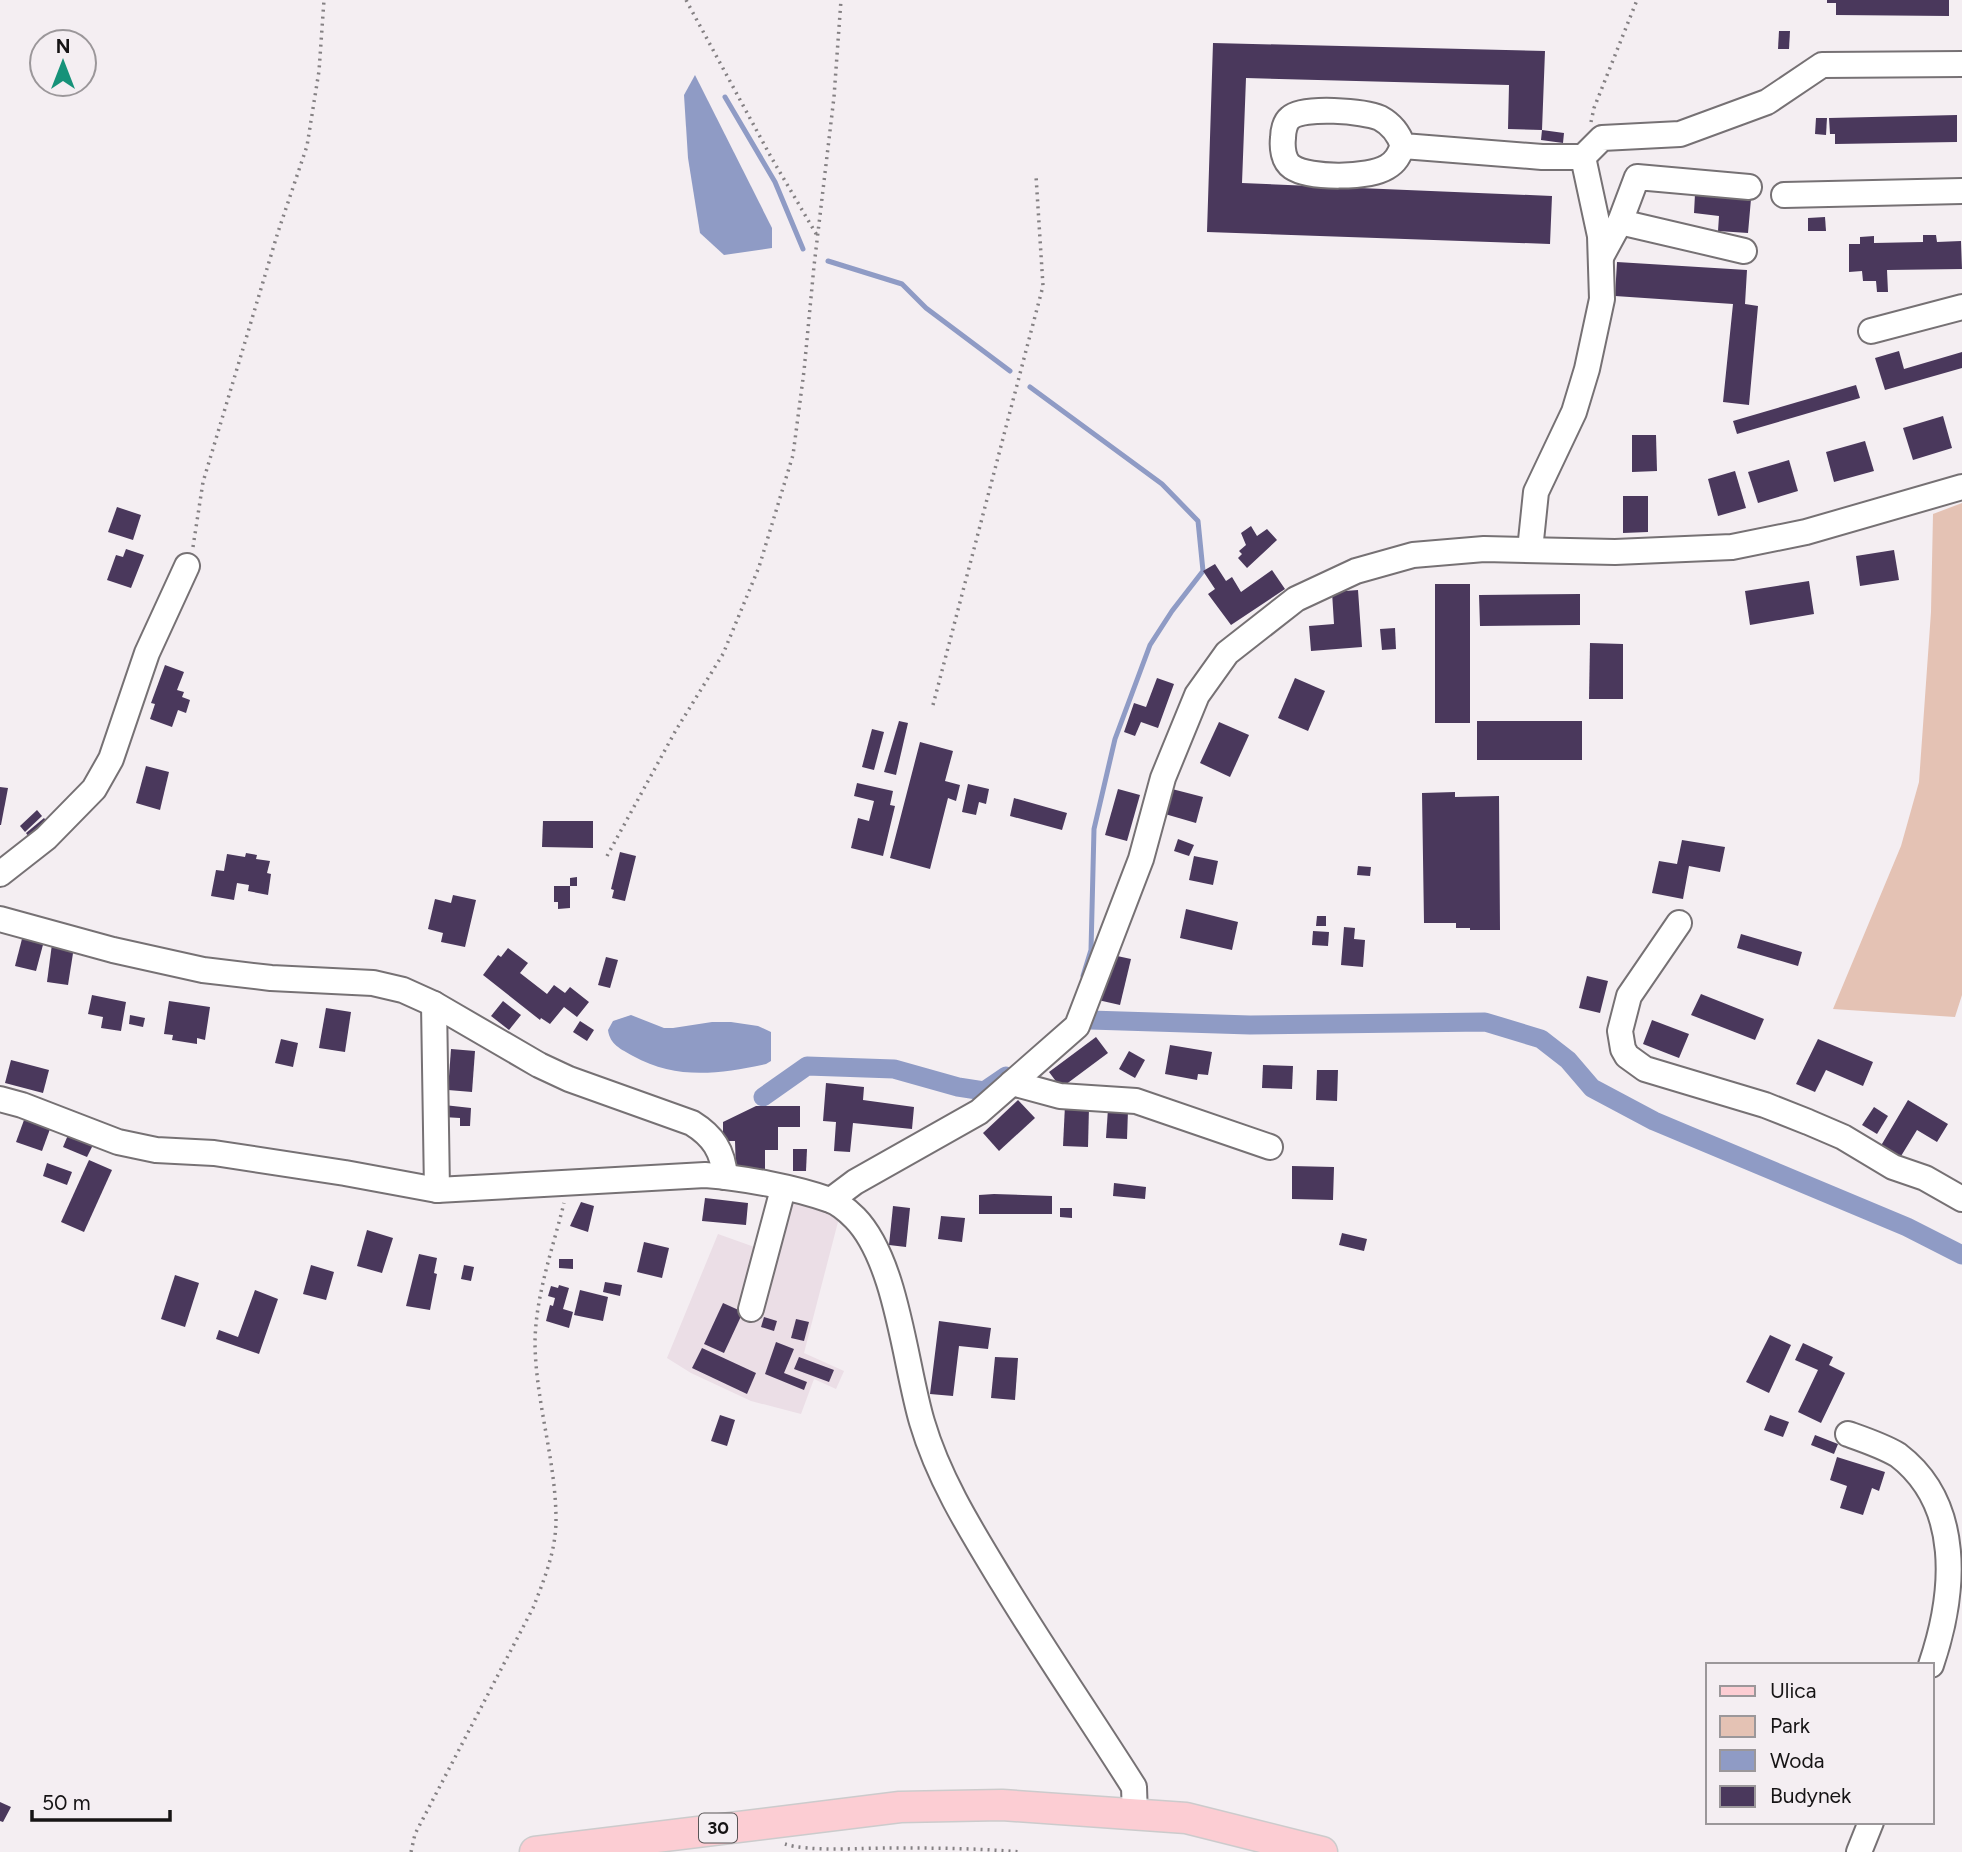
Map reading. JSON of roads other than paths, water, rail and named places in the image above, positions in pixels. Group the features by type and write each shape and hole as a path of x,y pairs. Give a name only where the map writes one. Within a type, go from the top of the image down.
{"main road":[{"name":"30","path":"535,1852 900,1807 1002,1805 1186,1818 1322,1852"},
{"name":"30","path":"1135,1816 1237,1852"}],"street":[{"path":"1403,146 1542,158 1583,157 1602,138 1680,134 1767,102 1822,65 1962,64"},
{"path":"1530,550 1536,492 1574,412 1587,369 1602,299 1600,236 1583,157"},
{"path":"1601,257 1620,222 1637,177 1749,187"},
{"path":"1784,195 1962,191"},
{"path":"1620,222 1744,251"},
{"path":"1871,331 1962,307"},
{"path":"831,1200 855,1182 979,1112 1077,1026 1141,859 1163,778 1197,695 1227,653 1296,599 1356,571 1413,555 1483,550 1615,552 1732,547 1806,532 1962,487"},
{"path":"0,874 46,838 94,789 111,759 147,653 187,566"},
{"path":"0,919 113,950 203,970 271,978 373,984 404,990 569,1079 692,1123 716,1144 722,1156 725,1177"},
{"path":"1679,923 1629,996 1620,1031 1626,1056 1645,1069 1765,1105 1808,1122 1843,1137 1893,1167 1925,1178 1962,1199"},
{"path":"434,1004 437,1190"},
{"path":"1012,1083 1060,1096 1136,1101 1270,1147"},
{"path":"0,1099 118,1142 156,1150 214,1153 437,1190 686,1175 725,1177 831,1200 860,1223 880,1259 890,1289 921,1420 937,1466 976,1540 1134,1787 1135,1816"},
{"path":"751,1309 783,1189"},
{"path":"1849,1434 1885,1448 1914,1466 1929,1482 1949,1517 1956,1547 1954,1576 1948,1611 1932,1663"},
{"path":"1859,1852 1870,1824"}],"water":[{"path":"695,75 772,228 772,248 724,255 700,233 688,158 684,95"},
{"path":"631,1015 664,1028 712,1022 758,1026 771,1032 771,1061 731,1070 698,1073 649,1064 620,1049 609,1035 608,1030 613,1021"}],"waterway":[{"path":"725,97 775,182 803,249"},
{"path":"828,261 902,284 926,308 1010,371"},
{"path":"1030,387 1162,484 1198,521 1203,571 1150,645 1115,739 1094,829 1091,950 1083,976"},
{"path":"1090,1020 1250,1025 1485,1022 1541,1039 1568,1060 1592,1088 1654,1121 1907,1227 1962,1255"},
{"path":"763,1097 807,1066 894,1069 958,1087 984,1091 1006,1076"}]}
